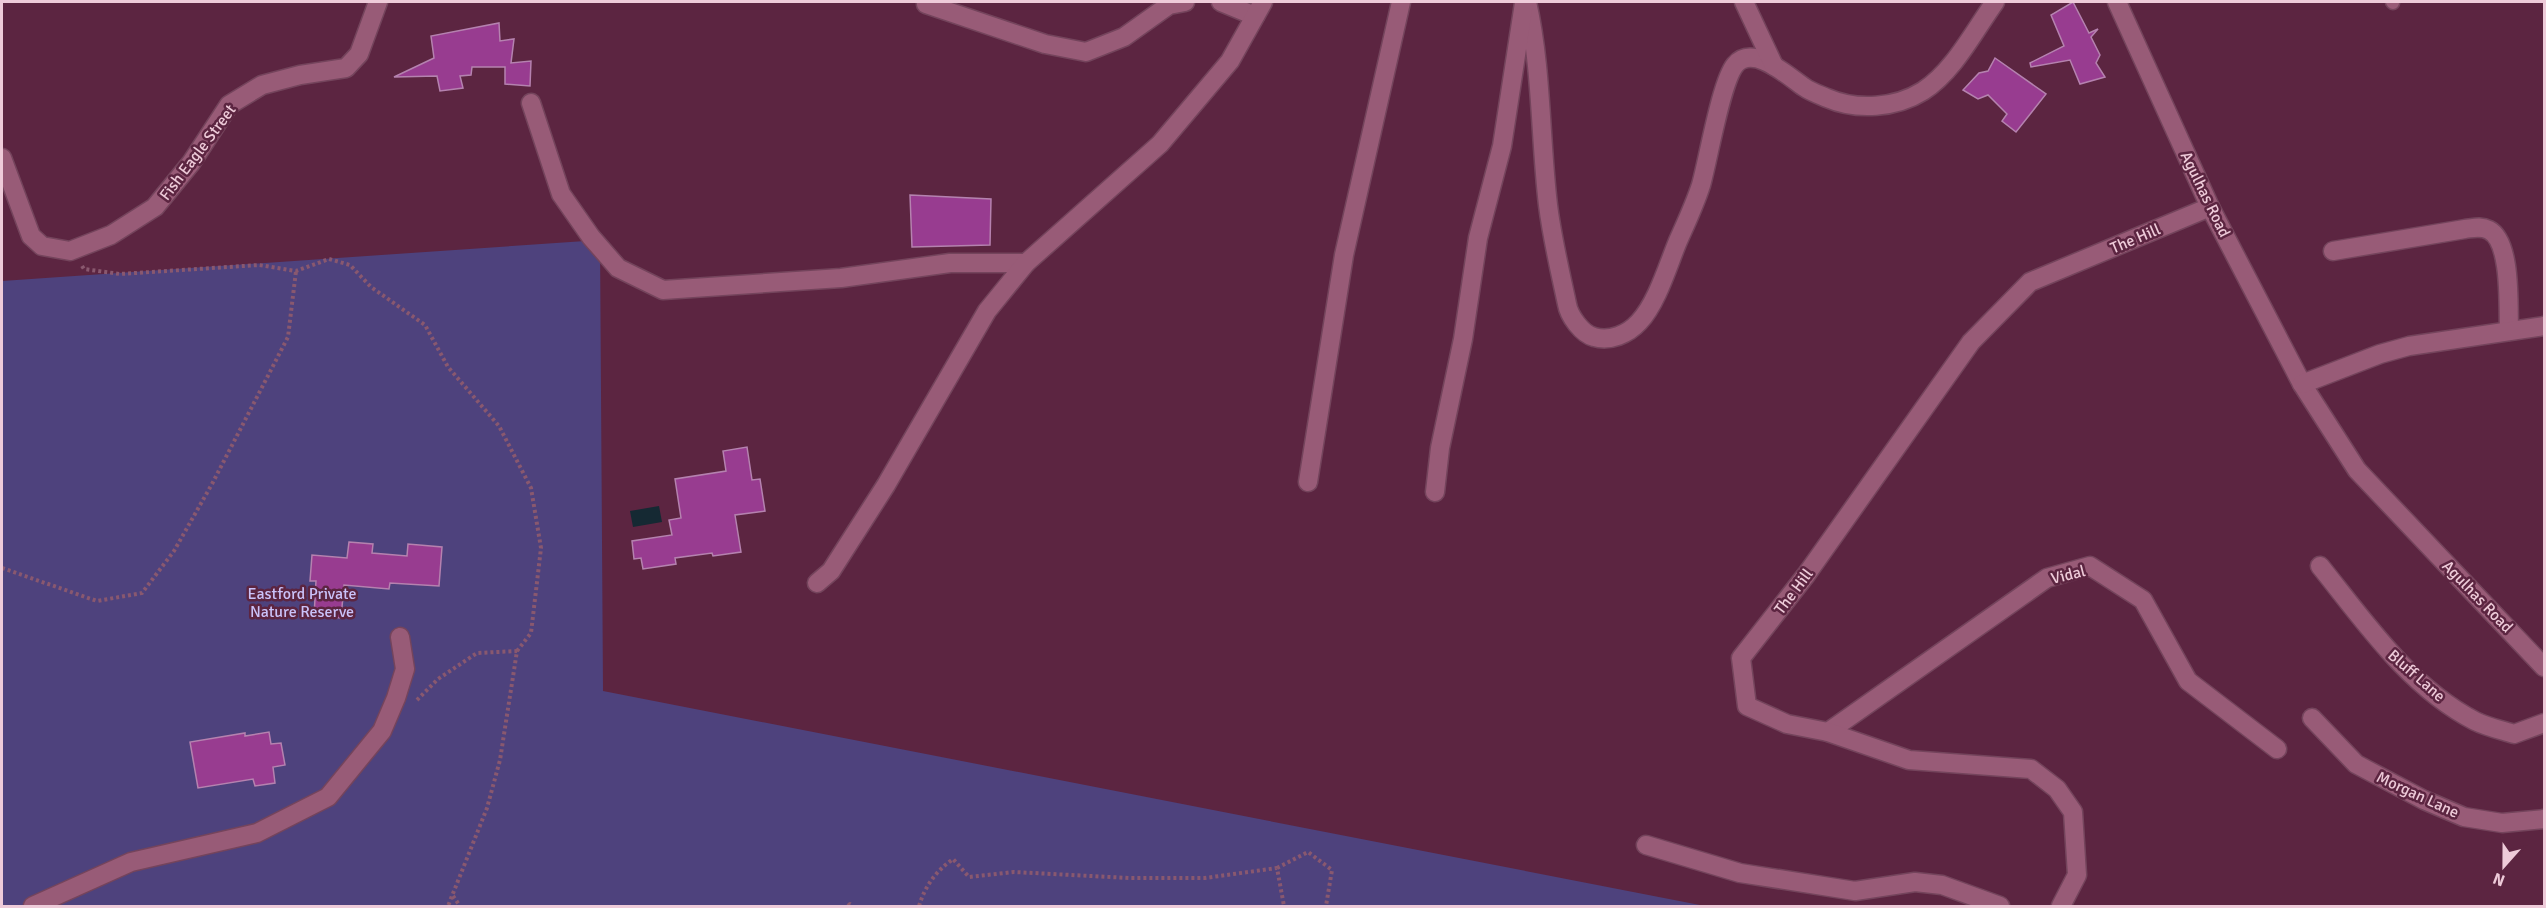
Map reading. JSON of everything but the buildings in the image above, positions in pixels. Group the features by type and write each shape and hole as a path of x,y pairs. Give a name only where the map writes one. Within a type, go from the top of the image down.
{"street":[{"name":"Fish Eagle Street","path":"70,251 111,235 155,207 191,163 229,105 262,85 300,75 346,68 359,54 378,2"},
{"path":"926,4 1035,41 1086,52 1124,37 1169,5 1185,2"},
{"path":"817,583 831,571 886,485 987,311 1026,263 1160,144 1230,61 1259,9 1221,2"},
{"path":"1308,482 1344,255 1401,2"},
{"path":"1526,2 1534,32 1548,207 1568,308 1579,327 1593,337 1616,338 1640,322 1656,295 1700,188 1727,83 1735,65 1743,59 1761,60 1788,73 1805,87 1828,99 1850,105 1878,106 1897,103 1923,91 1945,73 1995,2"},
{"path":"1436,492 1440,448 1463,339 1478,238 1502,146 1526,2"},
{"path":"1744,2 1774,66"},
{"name":"Agulhas Road","path":"2117,2 2210,207 2302,384 2357,470 2544,667"},
{"path":"531,103 561,194 591,237 618,268 663,290 841,278 950,263 1026,263"},
{"path":"2,158 31,236 42,246 70,251"},
{"name":"The Hill","path":"2061,906 2077,875 2073,812 2056,789 2031,769 1908,760 1828,732 1787,724 1747,706 1742,658 1806,575 1971,342 2030,282 2210,207"},
{"path":"2333,252 2465,229 2481,227 2489,230 2500,242 2504,255 2509,331"},
{"path":"2302,384 2380,354 2409,346 2544,326"},
{"name":"Vidal","path":"1828,732 2047,578 2090,566 2143,600 2188,681 2277,749"},
{"name":"Bluff Lane","path":"2319,566 2392,656 2441,698 2475,721 2514,734 2544,723"},
{"path":"33,906 131,862 257,833 328,797 382,731 405,669 400,637"},
{"name":"Morgan Lane","path":"2312,718 2356,764 2424,800 2464,817 2502,823 2544,819"},
{"path":"1646,845 1752,875 1854,891 1915,882 1942,885 2000,906"}],"path":[{"path":"70,251 84,269 120,274 259,265 296,271 329,259 350,265 371,287 425,324 448,368 499,426 531,488 541,548 531,633 517,651 500,760 487,808 448,906"},
{"path":"2,567 97,601 142,593 174,551 212,484 288,337 296,271"},
{"path":"412,705 438,680 477,653 517,651"},
{"path":"919,906 937,871 953,859 969,876 1014,873 1129,878 1205,878 1277,868 1308,852 1332,870 1326,906"},
{"path":"1277,868 1284,906"},
{"path":"452,896 460,906"}],"green space":[{"name":"Eastford Private Nature Reserve","path":"600,240 603,691 1705,906 2,906 2,281"}],"water":[{"path":"659,506 662,522 633,527 630,511"}]}
